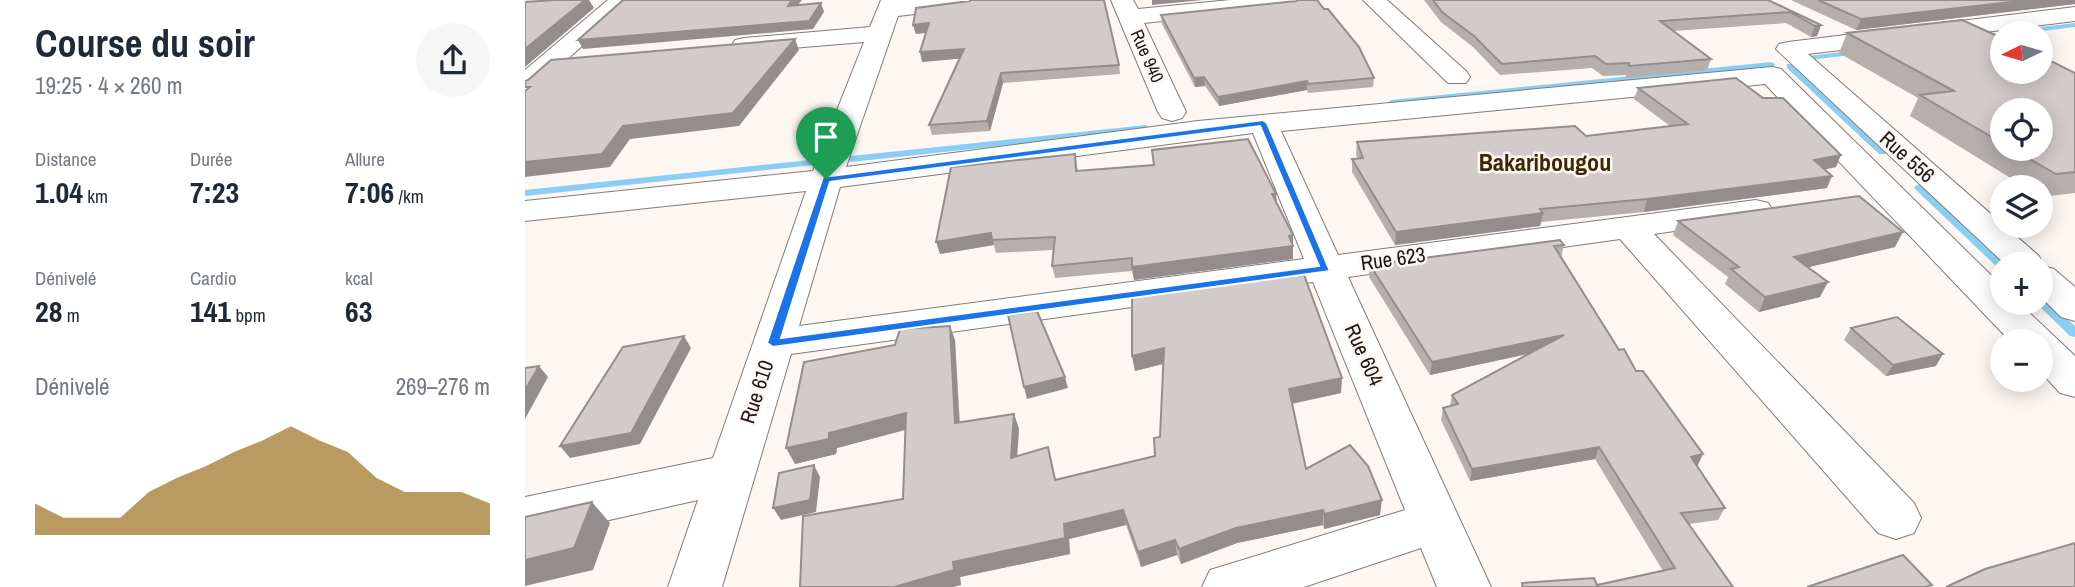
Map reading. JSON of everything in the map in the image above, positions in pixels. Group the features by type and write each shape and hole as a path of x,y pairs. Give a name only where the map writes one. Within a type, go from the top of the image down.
{"street":[{"path":"525,84 621,0"},
{"path":"715,48 971,0"},
{"path":"1126,8 1296,0"},
{"path":"1374,0 1457,77"},
{"name":"Rue 940","path":"1126,8 1172,113"},
{"name":"Rue 610","path":"695,587 826,179 888,14"},
{"path":"1816,24 1853,41 2075,14"},
{"name":"Rue 556","path":"1853,41 1788,49 2013,252"},
{"path":"550,62 591,58"},
{"path":"525,211 826,179 1263,123 1772,75 1866,187 2021,329"},
{"name":"Rue 604","path":"1263,123 1464,587"},
{"path":"1866,187 1921,170"},
{"name":"Rue 623","path":"773,343 1792,205"},
{"path":"1628,228 1896,518"},
{"path":"2053,288 2075,308"},
{"path":"2053,359 2075,382"},
{"path":"525,518 732,473"},
{"path":"1229,587 1436,522"}],"building":[{"path":"585,0 525,49 525,2"},
{"path":"623,0 792,0 788,6 821,3 809,21 578,40"},
{"path":"971,0 1104,0 1119,65 1001,73 987,121 929,125 964,49 920,52 929,23 913,25 916,8"},
{"path":"1317,0 1324,9 1328,9 1359,47 1374,78 1308,84 1307,81 1218,97 1204,77 1194,78 1161,15 1296,1"},
{"path":"1433,0 1768,0 1821,25 1815,26 1790,12 1660,21 1711,59 1629,66 1629,63 1606,64 1595,56 1502,64 1474,36 1442,12"},
{"path":"1818,0 2029,0 1861,19"},
{"path":"1962,20 1990,33 1990,84 2053,84 2053,62 2075,73 2075,172 2056,174 2033,161 2053,161 2053,98 1990,98 1990,136 1920,95 1954,91 1847,33"},
{"path":"795,39 733,113 623,126 602,154 525,162 525,91 530,87 525,87 525,81 551,60"},
{"path":"1736,78 1763,98 1783,98 1841,155 1814,160 1832,176 1540,209 1543,213 1396,232 1352,159 1363,158 1357,142 1575,126 1586,136 1688,124 1638,88"},
{"path":"1248,139 1276,194 1272,194 1293,235 1289,236 1293,246 1132,267 1132,258 1052,266 1055,237 992,240 991,233 936,242 951,167 1075,154 1076,171 1154,165 1152,150"},
{"path":"1859,196 1903,232 1794,257 1828,282 1765,297 1731,269 1739,267 1678,221"},
{"path":"1560,240 1564,245 1554,246 1619,350 1624,349 1636,371 1643,371 1703,454 1691,457 1725,508 1681,513 1733,587 1523,587 1522,583 1594,578 1597,585 1675,568 1599,447 1472,469 1443,408 1458,404 1452,395 1564,335 1432,362 1370,265"},
{"path":"1303,272 1342,378 1289,389 1306,469 1350,445 1368,466 1382,500 1324,514 1323,510 1236,528 1179,549 1175,540 1138,552 1123,510 1064,524 1065,538 953,562 954,570 894,587 800,587 803,516 903,499 906,413 829,433 829,439 786,448 804,362 895,345 900,329 950,326 955,423 1014,414 1011,458 1048,447 1055,480 1155,456 1154,438 1160,437 1164,348 1132,356 1132,295"},
{"path":"1037,311 1065,377 1024,387 1008,315"},
{"path":"1897,317 1943,354 1893,365 1851,328"},
{"path":"684,336 631,433 560,446 623,347"},
{"path":"539,366 525,390 525,368"},
{"path":"814,465 810,500 773,508 779,473"},
{"path":"592,502 574,548 525,560 525,517"},
{"path":"2075,543 2075,587 1946,587 1985,569"},
{"path":"1903,555 1932,585 1807,587"}],"waterway":[{"path":"2053,28 2075,25"},
{"path":"1809,58 1857,52"},
{"path":"1391,103 1771,64"},
{"path":"1790,66 1882,152"},
{"path":"851,159 1146,128"},
{"path":"525,193 810,163"},
{"path":"1919,187 1990,254"},
{"path":"2053,312 2075,333"}],"district":[{"name":"Bakaribougou","path":"1545,163"}],"route":[{"path":"1263,123 1326,268 773,343 826,179 1263,123"}]}
